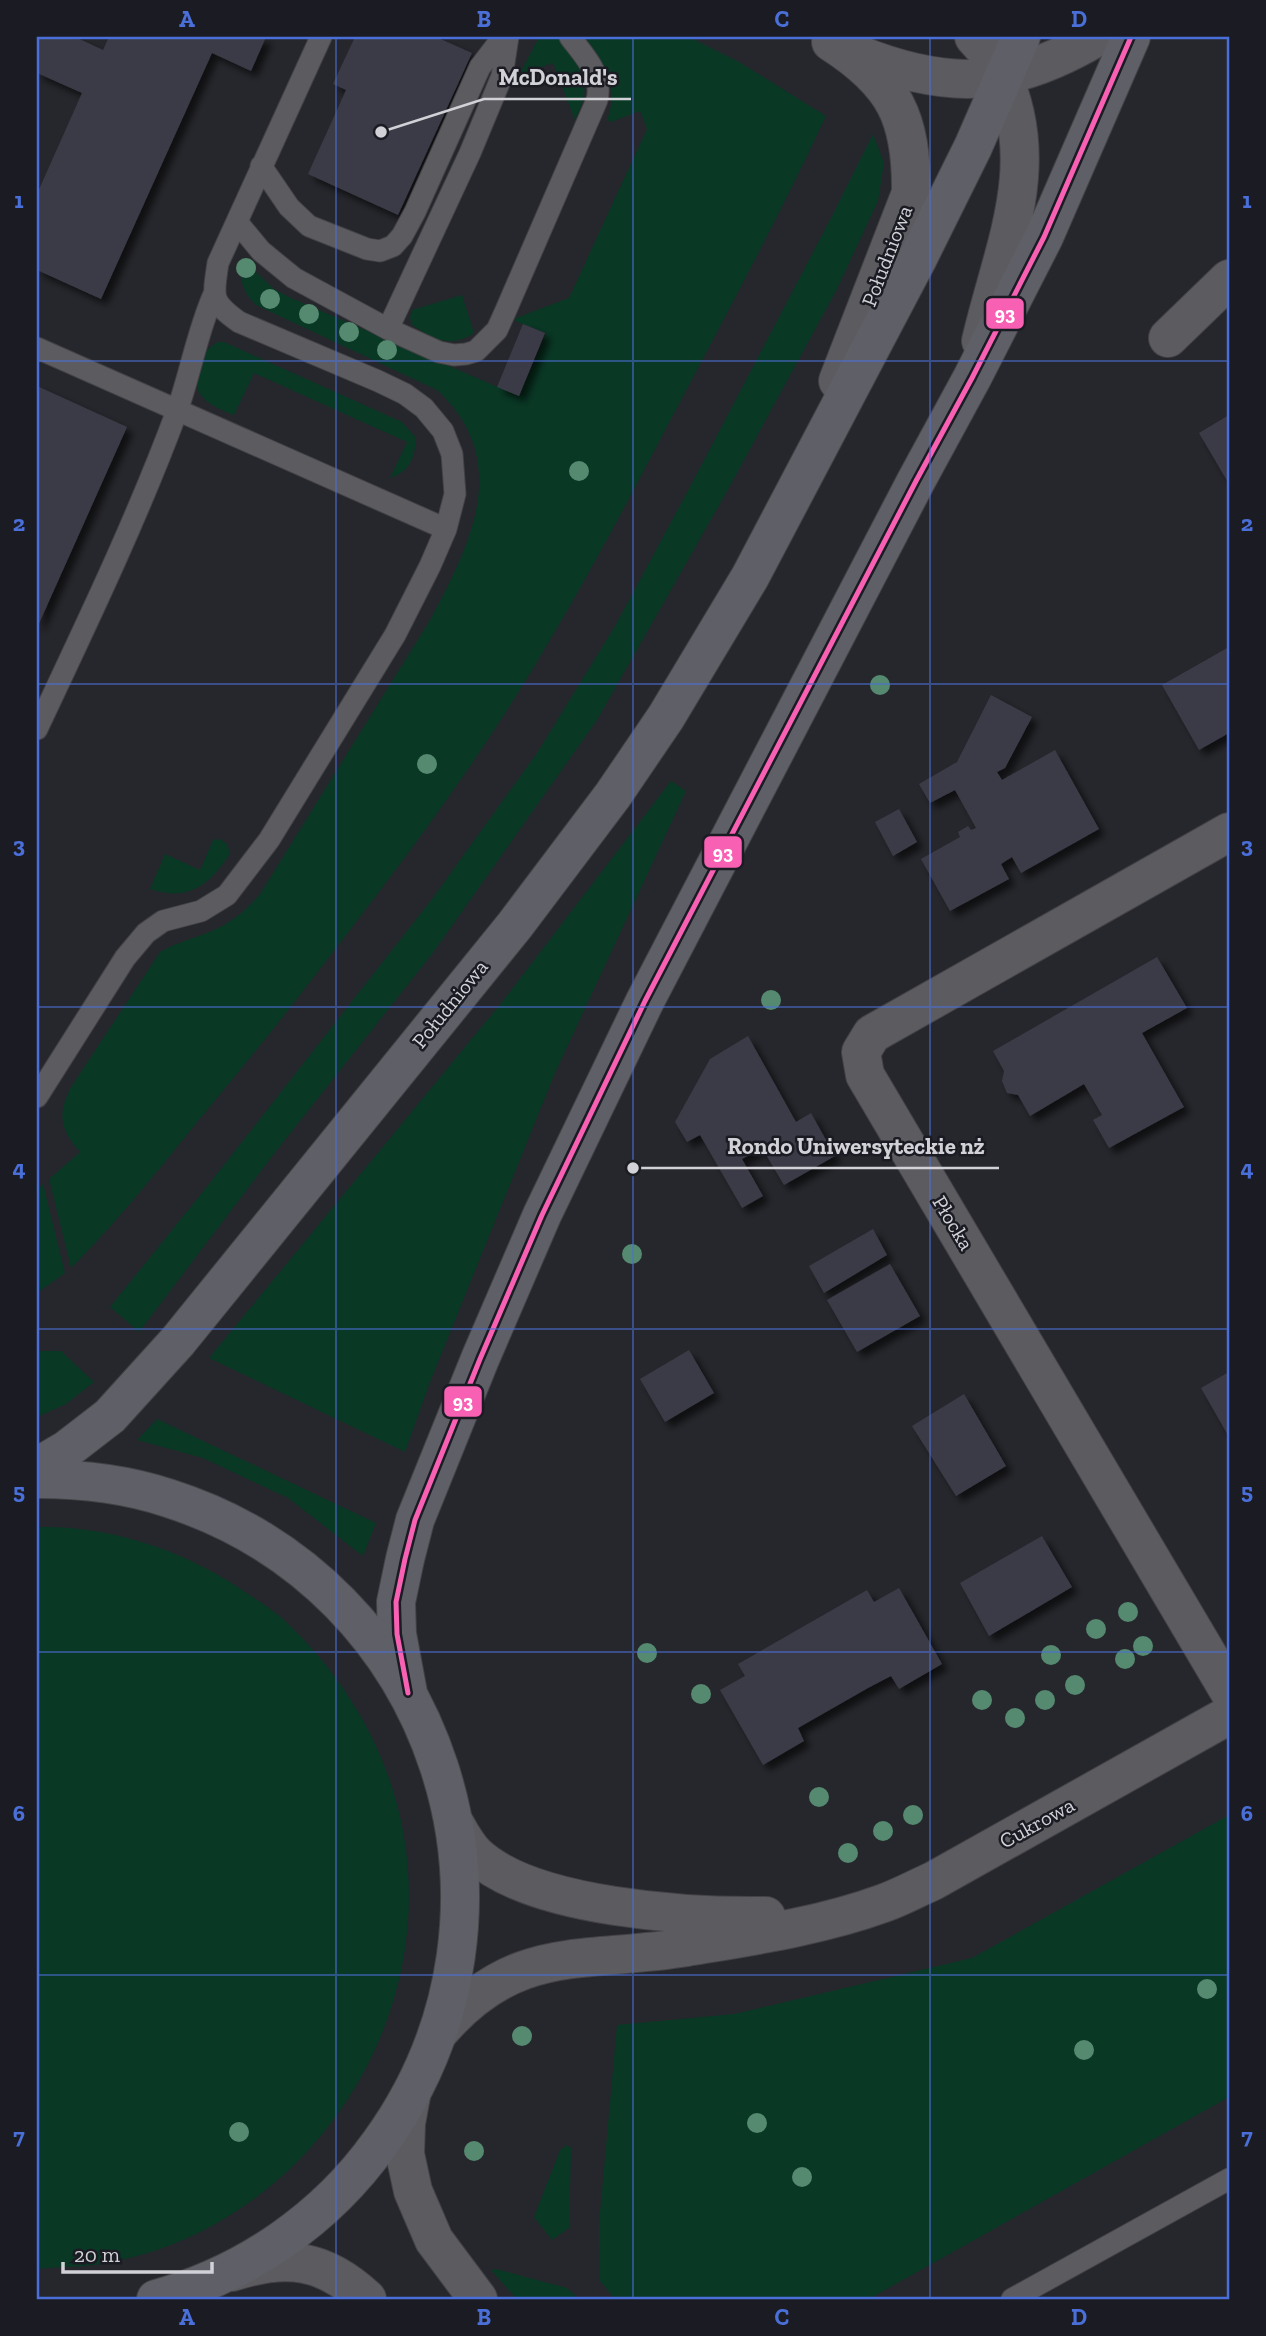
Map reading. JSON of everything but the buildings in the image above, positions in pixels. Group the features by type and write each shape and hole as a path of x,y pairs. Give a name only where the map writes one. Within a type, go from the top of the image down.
{"main road":[{"name":"Południowa","path":"37,1466 66,1450 101,1424 166,1356 572,852 666,717 750,577 917,260 973,147 1021,37"},
{"path":"408,1693 397,1634 396,1602 415,1520 542,1215 645,1001 1044,237 1130,37"},
{"path":"37,1479 65,1479 134,1489 169,1498 243,1531 292,1562 345,1609 389,1663 408,1693 424,1724 436,1757 455,1824 461,1894 456,1964 439,2032 411,2096 372,2155 325,2206 269,2249 223,2274 156,2299"}],"street":[{"path":"972,377 1012,229 1021,155 1012,97 999,69 974,37"},
{"name":"Południowa","path":"826,40 881,63 927,76 958,80 1003,77 1045,63 1097,37"},
{"name":"Południowa","path":"797,489 911,193 908,148 897,108 869,68 826,40"},
{"path":"1168,338 1229,279"},
{"name":"Płocka","path":"1229,832 872,1034 861,1052 865,1075 1229,1691"},
{"name":"Cukrowa","path":"439,2032 468,2001 490,1985 534,1967 564,1959 683,1948 776,1932 886,1903 933,1881 1229,1715"},
{"name":"Cukrowa","path":"455,1824 464,1841 477,1856 500,1871 563,1896 683,1914 838,1917"},
{"path":"411,2096 406,2123 405,2154 413,2190 434,2240 478,2299"},
{"path":"223,2274 261,2262 305,2263 351,2284 367,2299"}],"lane":[{"path":"37,729 86,625 177,410 204,317 218,301 218,263 321,37"},
{"path":"261,166 289,207 309,226 367,250 380,251 393,246 402,236 415,212 480,67 506,37"},
{"path":"388,329 497,89 502,76 506,37"},
{"path":"237,222 261,251 294,278 388,329 439,352 454,355 476,351 496,330 597,100 600,88 596,72 570,37"},
{"path":"37,1097 125,958 146,933 163,921 201,911 227,895 269,840 395,635 446,529 455,494 452,454 443,431 424,408 405,394 239,322 218,301"},
{"path":"37,348 446,529"},
{"path":"1026,2296 1229,2179"}],"green space":[{"path":"539,37 559,39 583,77 584,95 575,120 553,63 519,75"},
{"path":"585,37 689,37 739,62 826,116 755,259 620,516 556,630 485,745 400,864 282,1018 139,1194 71,1268 49,1179 80,1152 68,1136 63,1121 62,1113 71,1087 160,952 227,923 243,912 260,894 430,620 459,562 477,503 479,473 474,445 460,417 437,390 256,305 243,285 245,263 274,289 291,298 519,396 546,333 515,321 516,318 569,298 647,129 640,111 611,122 607,120 610,86 603,66"},
{"path":"873,134 884,163 878,201 837,289 726,493 597,720 432,954 277,1150 139,1332 110,1307 432,899 537,753 615,626"},
{"path":"462,295 474,333 457,340 442,340 412,325 412,310"},
{"path":"218,342 224,342 402,422 416,438 407,468 390,478 407,442 254,373 234,415 210,404 199,393 196,378 203,356"},
{"path":"671,781 686,791 555,1073 430,1382 405,1452 209,1358 502,1002"},
{"path":"220,839 227,844 230,854 206,882 187,892 150,889 165,854 200,870 213,840"},
{"path":"43,1184 65,1273 37,1293 37,1190"},
{"path":"37,1351 61,1351 94,1382 66,1404 37,1417"},
{"path":"157,1419 376,1523 363,1556 288,1498 203,1458 137,1440"},
{"path":"37,1527 122,1536 176,1554 227,1580 284,1620 326,1665 375,1743 387,1771 403,1831 409,1889 405,1947 393,2003 372,2056 343,2106 308,2151 265,2190 217,2223 189,2238 142,2255 111,2262 37,2269"},
{"path":"1229,1815 1229,2097 869,2299 615,2299 600,2281 599,2224 617,2025 734,2014 972,1958"},
{"path":"567,2145 571,2148 569,2228 552,2240 534,2217 560,2150"},
{"path":"496,2269 567,2288 579,2299 517,2299 491,2270"}],"transit line":[{"name":"93","path":"408,1693 397,1634 396,1602 415,1520 542,1215 645,1001 1044,237 1131,37"}],"place":[{"name":"McDonald's","path":"381,132"},
{"name":"Rondo Uniwersyteckie nż","path":"633,1168"}]}
